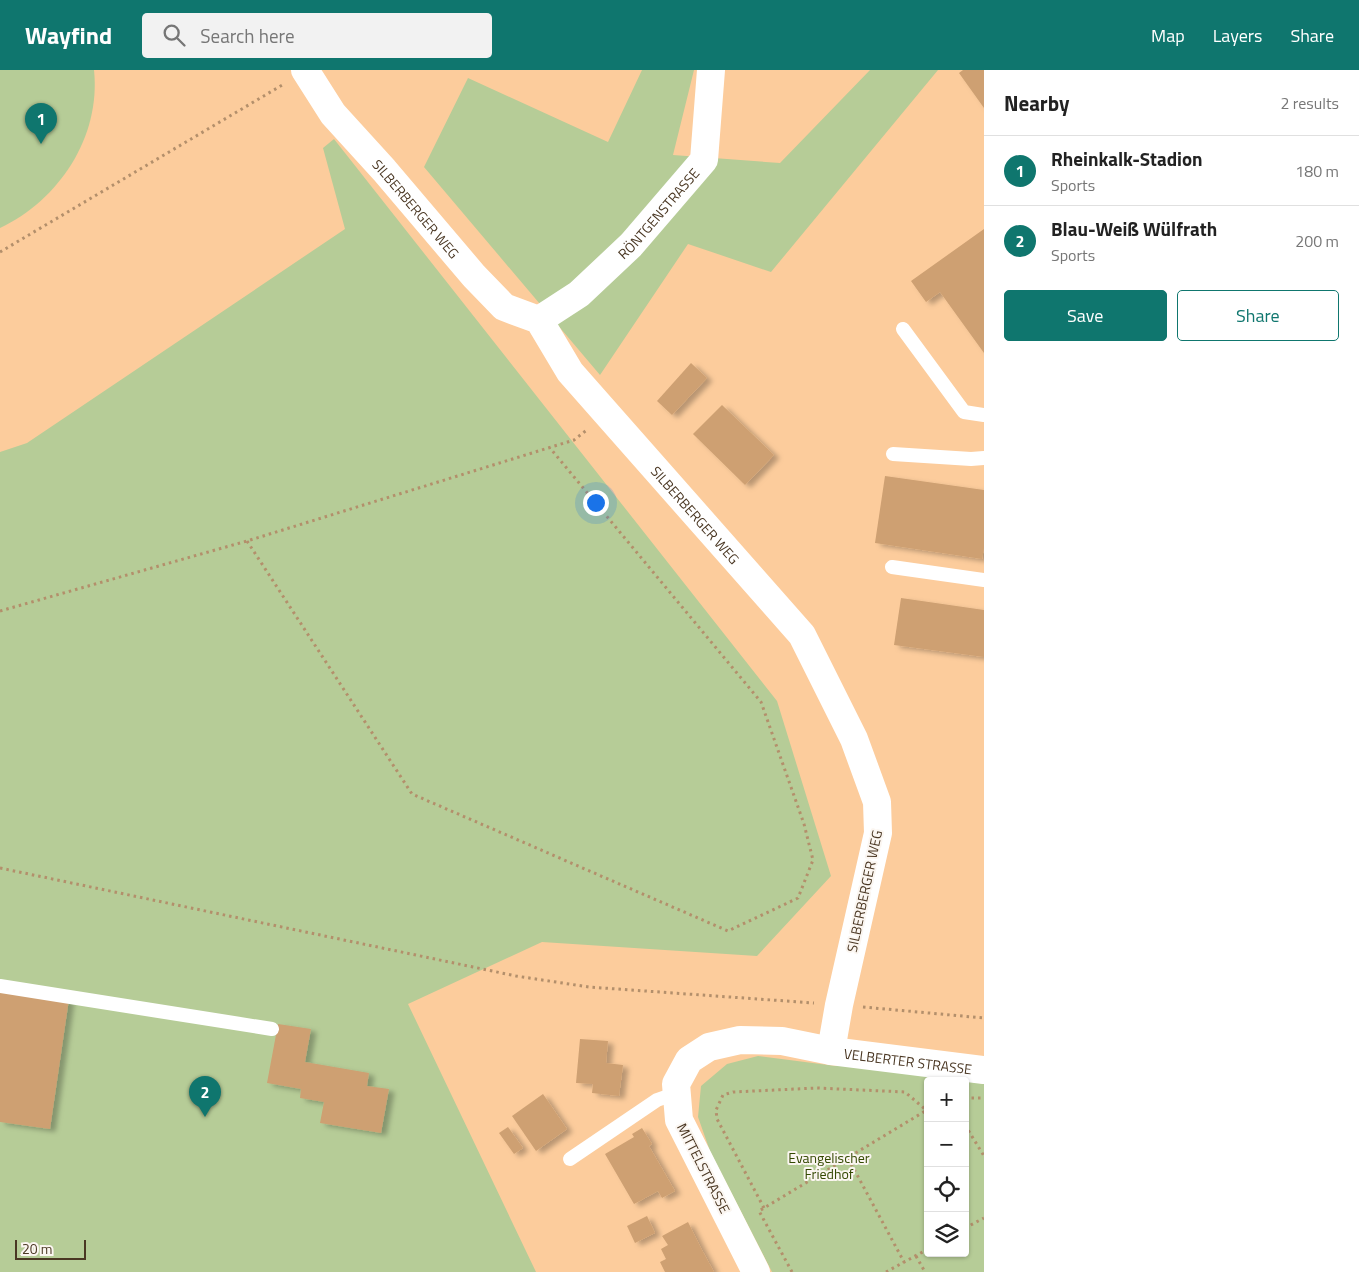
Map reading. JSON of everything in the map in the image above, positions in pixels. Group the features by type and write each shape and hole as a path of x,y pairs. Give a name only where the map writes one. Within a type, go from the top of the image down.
{"street":[{"name":"RÖNTGENSTRASSE","path":"539,320 579,294 631,245 704,160 711,70"},
{"name":"SILBERBERGER WEG","path":"305,71 333,114 384,170 474,276 504,307 539,320 570,372 802,635 854,738 877,802 878,833 839,1005 832,1051"},
{"name":"MITTELSTRASSE","path":"756,1272 679,1120 676,1084 689,1060 709,1046 740,1040 782,1041 832,1051"},
{"name":"VELBERTER STRASSE","path":"832,1051 984,1070"}],"lane":[{"path":"903,329 964,412 984,415"},
{"path":"893,454 971,459 984,458"},
{"path":"892,567 984,580"},
{"path":"0,986 272,1029"},
{"path":"570,1159 657,1100 677,1094"}],"path":[{"path":"0,252 305,71"},
{"path":"0,610 247,541 550,448 574,440 608,415"},
{"path":"247,541 412,794 728,931 798,898 813,860 804,824 760,702 550,448"},
{"path":"0,868 525,977 589,987 839,1005 984,1018"},
{"path":"764,1208 716,1119 716,1110 723,1095 733,1092 817,1088 905,1092 924,1108"},
{"path":"969,1098 984,1098"},
{"path":"792,1272 759,1211 924,1112"},
{"path":"969,1132 984,1156"},
{"path":"848,1158 904,1262"},
{"path":"969,1226 984,1218"},
{"path":"886,1272 924,1251"},
{"path":"916,1256 925,1272"}],"green space":[{"path":"0,70 94,70 94,95 91,119 83,142 72,164 41,201 21,216 0,228"},
{"path":"642,70 694,70 673,155 780,163 870,70 938,70 771,272 688,244 600,375 424,167 468,78 608,142"},
{"path":"334,139 777,701 831,876 757,956 542,942 408,1004 536,1272 0,1272 0,452 27,443 345,229 323,148"},
{"name":"Evangelischer Friedhof","path":"758,1056 836,1066 849,1060 945,1077 924,1077 924,1257 969,1257 969,1081 984,1084 984,1272 772,1272 710,1151 698,1117 701,1086 727,1064"}],"building":[{"path":"963,70 984,70 984,108 959,73"},
{"path":"984,229 984,353 940,292 926,302 911,281"},
{"path":"691,363 707,378 672,415 657,401"},
{"path":"722,405 774,455 745,485 693,434"},
{"path":"885,476 984,490 984,548 982,559 875,543"},
{"path":"901,598 984,610 984,657 894,645"},
{"path":"0,989 69,999 50,1129 0,1122"},
{"path":"278,1024 311,1029 305,1062 369,1073 367,1086 389,1089 381,1133 320,1123 324,1102 300,1098 301,1089 267,1083"},
{"path":"580,1039 608,1041 606,1063 623,1065 619,1096 592,1093 593,1084 576,1083"},
{"path":"543,1094 567,1129 536,1151 512,1116"},
{"path":"508,1127 523,1148 514,1154 499,1133"},
{"path":"642,1128 652,1144 649,1146 675,1191 662,1198 658,1191 634,1204 605,1154 634,1137 632,1134"},
{"path":"647,1216 655,1233 635,1243 627,1226"},
{"path":"688,1222 714,1272 665,1272 660,1262 666,1259 661,1249 668,1245 662,1236"}],"place":[{"name":"Rheinkalk-Stadion","path":"41,144"},
{"name":"Blau-Weiß Wülfrath","path":"205,1117"}]}
